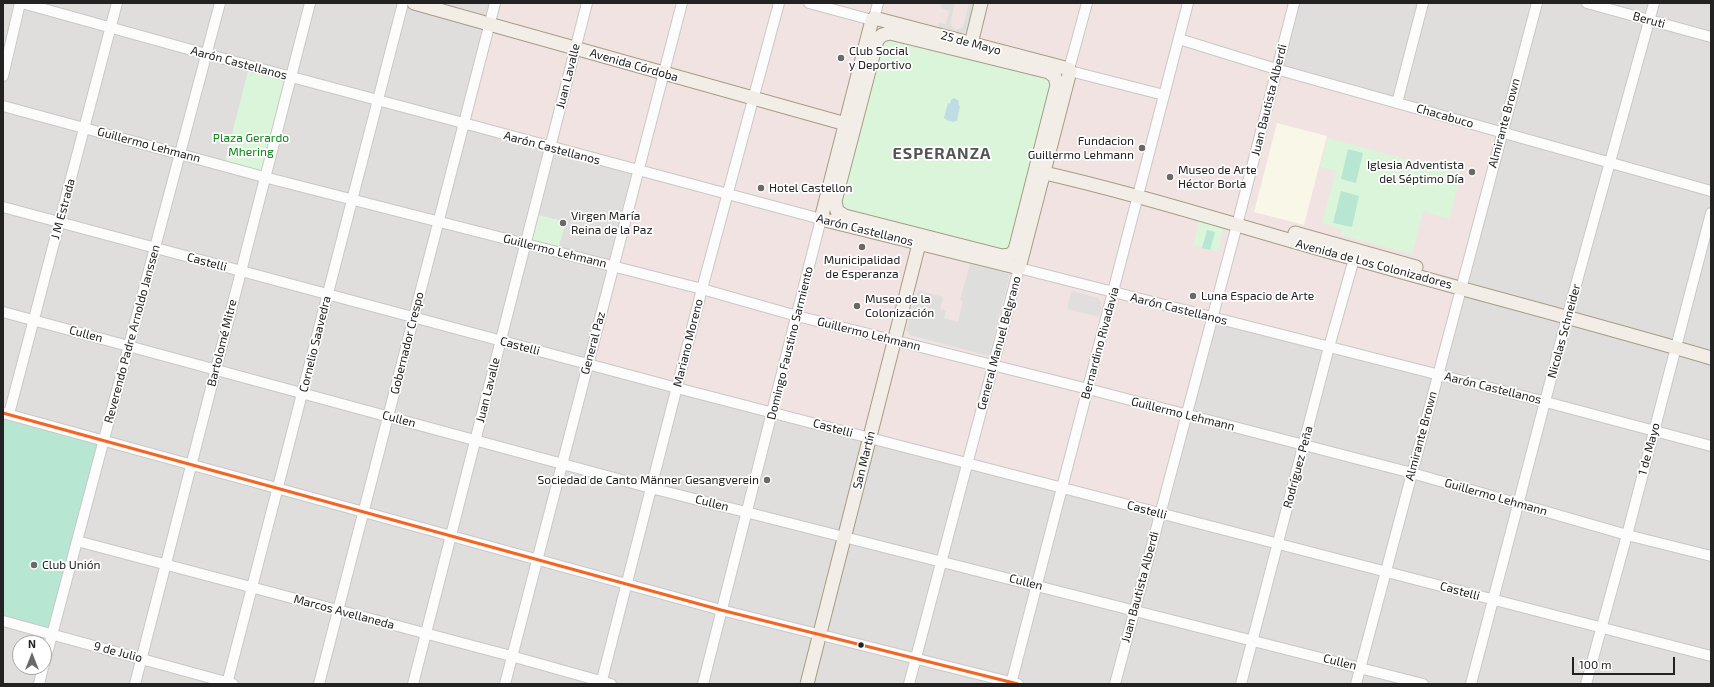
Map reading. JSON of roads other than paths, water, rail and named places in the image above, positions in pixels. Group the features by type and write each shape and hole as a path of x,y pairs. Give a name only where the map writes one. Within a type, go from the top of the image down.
{"main road":[{"name":"Avenida Córdoba","path":"414,3 490,21 851,121"},
{"name":"Avenida Córdoba","path":"439,3 490,21"},
{"path":"970,48 982,3"},
{"name":"25 de Mayo","path":"873,19 1048,72 1055,77 1057,81"},
{"name":"Domingo Faustino Sarmiento","path":"835,201 873,19"},
{"name":"25 de Mayo","path":"890,33 970,48 1069,70"},
{"name":"Domingo Faustino Sarmiento","path":"821,219 877,40 882,35 890,33"},
{"name":"General Manuel Belgrano","path":"1002,256 1010,255 1015,250 1041,168 1069,70"},
{"name":"General Manuel Belgrano","path":"1019,268 1058,85 1057,81"},
{"name":"Avenida de Los Colonizadores","path":"1041,168 1139,193 1238,222 1677,343 1711,348"},
{"name":"Aarón Castellanos","path":"835,201 837,211 845,216 920,240 1019,268"},
{"name":"Aarón Castellanos","path":"821,219 1002,256"},
{"name":"San Martín","path":"807,684 920,240"},
{"name":"Avenida de Los Colonizadores","path":"1677,343 1711,358"}],"street":[{"name":"Aarón Castellanos","path":"21,3 463,124 821,219"},
{"path":"3,76 21,3"},
{"name":"J M Estrada","path":"6,414 33,320 116,3"},
{"name":"Reverendo Padre Arnoldo Janssen","path":"52,634 220,3"},
{"name":"Bartolomé Mitre","path":"135,684 192,465 264,177 310,3"},
{"name":"Cornelio Saavedra","path":"229,683 252,587 403,3"},
{"name":"Gobernador Crespo","path":"319,684 495,3"},
{"name":"Juan Lavalle","path":"413,684 587,3"},
{"name":"General Paz","path":"504,684 682,3"},
{"name":"Mariano Moreno","path":"604,683 626,584 702,289 779,3"},
{"name":"25 de Mayo","path":"809,3 873,19"},
{"name":"Domingo Faustino Sarmiento","path":"873,19 878,3"},
{"name":"General Manuel Belgrano","path":"1069,70 1087,3"},
{"name":"Bernardino Rivadavia","path":"1014,683 1037,585 1188,3"},
{"name":"Juan Bautista Alberdi","path":"1115,684 1238,222 1294,3"},
{"path":"1397,103 1423,3"},
{"name":"Almirante Brown","path":"1356,684 1461,284 1537,3"},
{"name":"Beruti","path":"1587,3 1711,37"},
{"name":"Nicolas Schneider","path":"1471,684 1520,504 1569,313 1654,3"},
{"name":"Chacabuco","path":"1179,39 1276,69 1711,191"},
{"name":"25 de Mayo","path":"1069,70 1164,95"},
{"name":"Guillermo Lehmann","path":"3,106 264,177 702,289 797,316 1088,389 1412,473 1627,534 1711,556"},
{"name":"Castelli","path":"3,207 677,388 1711,656"},
{"name":"1 de Mayo","path":"1586,684 1711,214"},
{"name":"Domingo Faustino Sarmiento","path":"703,684 821,219"},
{"name":"Rodríguez Peña","path":"1241,684 1329,347 1355,254"},
{"name":"Aarón Castellanos","path":"1019,268 1438,374 1711,446"},
{"name":"General Manuel Belgrano","path":"909,684 1019,268"},
{"name":"Cullen","path":"3,312 651,488 1423,684"},
{"path":"6,414 721,610 1014,683"},
{"name":"Marcos Avellaneda","path":"77,541 426,633 604,683"},
{"name":"9 de Julio","path":"3,621 229,683"}],"water":[{"path":"954,98 958,100 960,106 957,121 954,122 944,118 948,103 950,104 951,100"}],"place":[{"name":"Club Social y Deportivo","path":"841,58"},
{"name":"Fundacion Guillermo Lehmann","path":"1142,148"},
{"name":"Iglesia Adventista del Séptimo Día","path":"1472,172"},
{"name":"Museo de Arte Héctor Borla","path":"1170,177"},
{"name":"Hotel Castellon","path":"761,188"},
{"name":"Virgen María Reina de la Paz","path":"563,223"},
{"name":"Municipalidad de Esperanza","path":"862,247"},
{"name":"Luna Espacio de Arte","path":"1193,296"},
{"name":"Museo de la Colonización","path":"857,306"},
{"name":"Sociedad de Canto Männer Gesangverein","path":"767,480"},
{"name":"Club Unión","path":"34,565"}],"district":[{"name":"ESPERANZA","path":"942,154"}],"park label":[{"name":"Plaza Gerardo Mhering","path":"251,145"}]}
